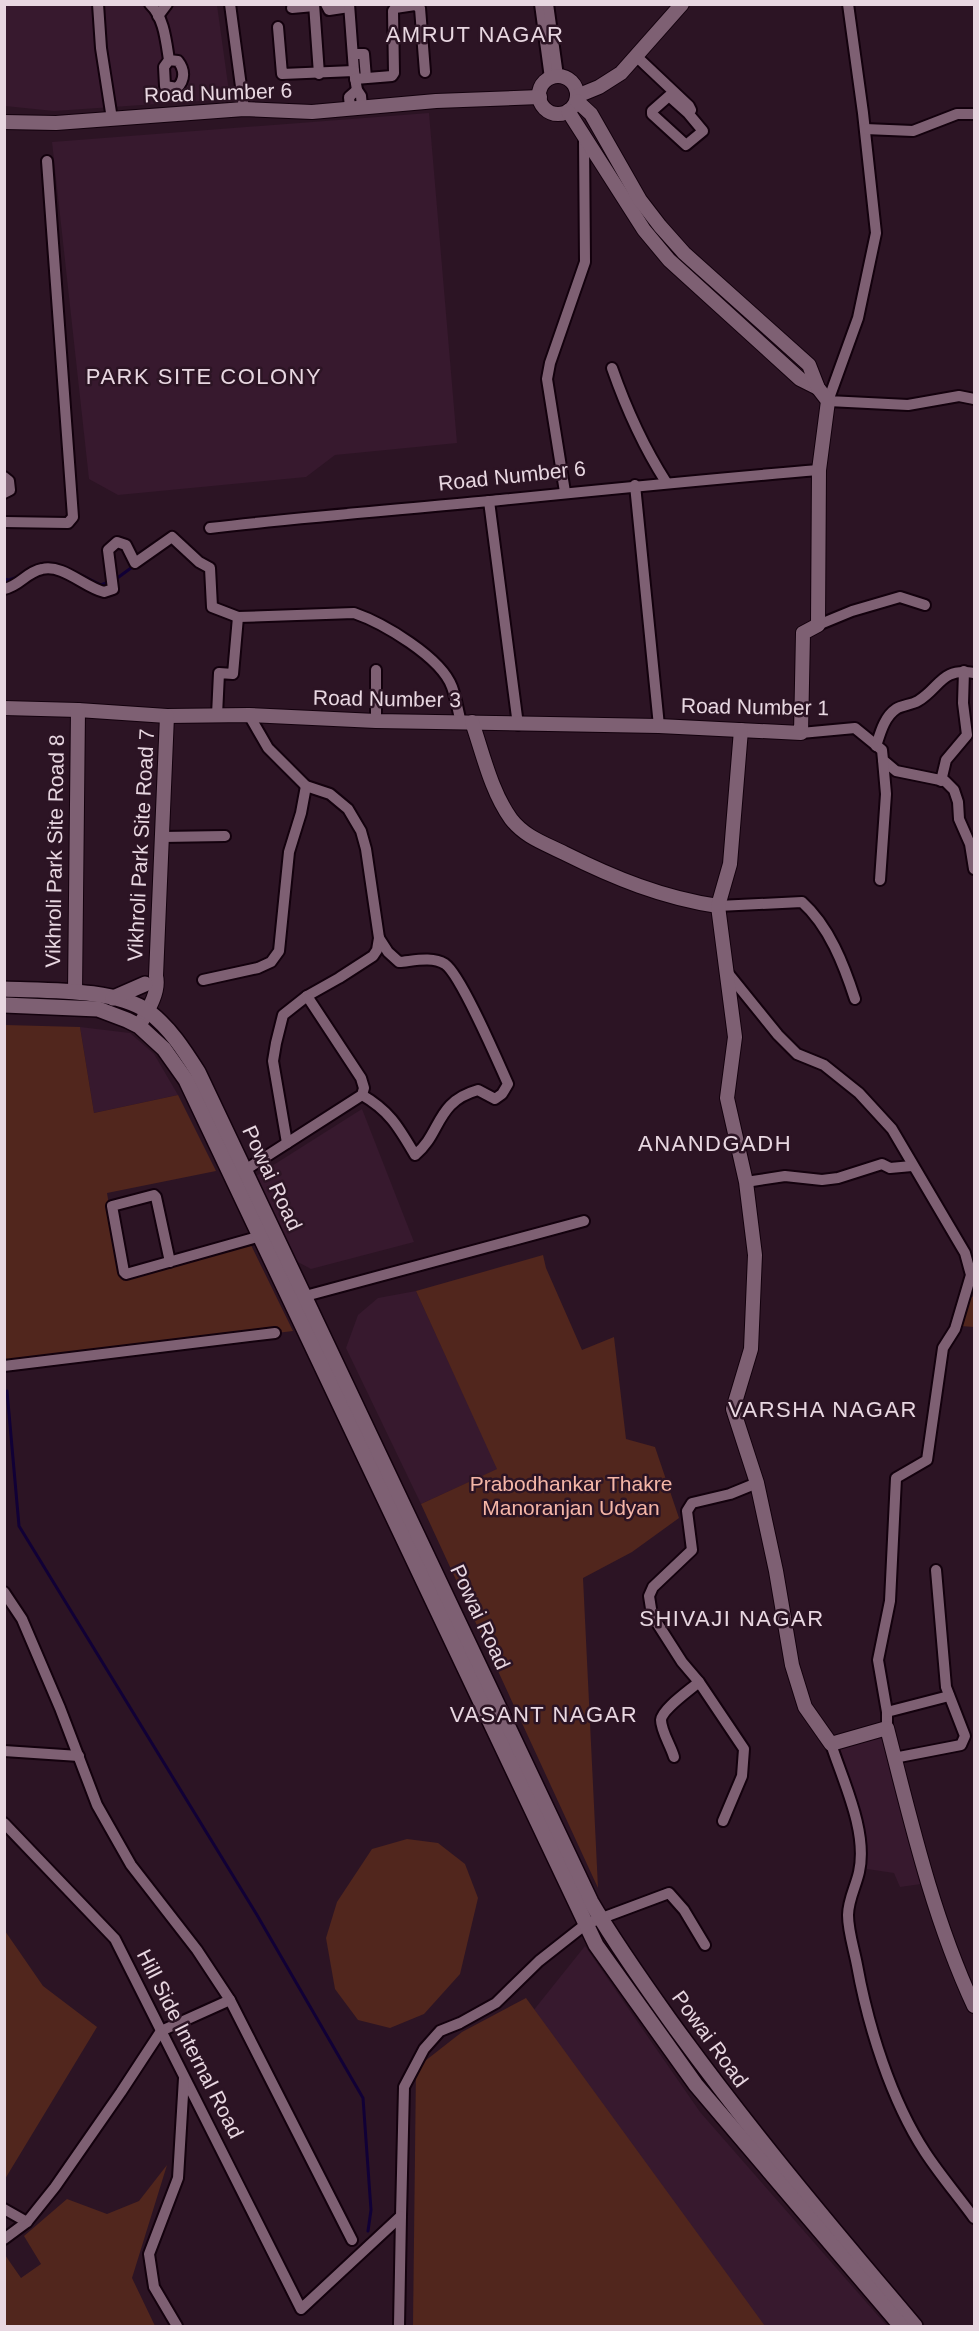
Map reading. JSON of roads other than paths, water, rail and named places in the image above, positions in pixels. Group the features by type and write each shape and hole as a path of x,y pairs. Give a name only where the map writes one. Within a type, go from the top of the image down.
{"main road":[{"path":"113,998 151,980"},
{"name":"Powai Road","path":"4,989 75,992 113,998 137,1016 175,1037 198,1072 245,1170 298,1298 593,1921 596,1946 696,2085 900,2326"},
{"name":"Powai Road","path":"4,1005 99,1008 137,1016 186,1080 261,1236 298,1298"},
{"name":"Powai Road","path":"593,1921 614,1941 710,2076 794,2182 915,2326"}],"street":[{"path":"98,4 101,48 112,118"},
{"path":"150,4 156,10 170,60"},
{"path":"158,16 167,4"},
{"path":"230,4 244,109"},
{"path":"326,4 329,10 349,6 352,54 362,96 356,107"},
{"path":"540,4 554,77"},
{"path":"548,4 554,77"},
{"path":"565,492 547,379 550,363 585,262 584,138 574,102 576,89 569,80 554,77 542,85 541,103 550,111 562,113 574,102 621,73 682,4"},
{"path":"818,625 819,470 828,401 858,318 876,233 848,4"},
{"path":"292,8 314,5 319,74"},
{"path":"278,27 282,74 319,74 358,80 392,76 394,73 393,11 396,8 415,5 420,8 425,72"},
{"path":"636,56 689,106 691,110 688,113"},
{"path":"669,96 688,113 703,131 686,145 652,114 652,111 669,96"},
{"name":"Road Number 6","path":"4,122 56,123 244,109 312,111 436,101 540,97"},
{"path":"574,102 591,114 640,200 660,226 684,253 809,364 818,388 828,401 908,405 959,396 975,399"},
{"path":"865,129 913,131 957,114 975,114"},
{"path":"584,138 648,234 669,260 800,379 818,388"},
{"path":"599,161 612,152"},
{"path":"4,522 68,523 73,518 47,161"},
{"path":"648,234 660,226"},
{"path":"721,307 732,296"},
{"path":"768,350 780,339"},
{"path":"612,368 624,402 651,459 666,482"},
{"name":"Road Number 6","path":"210,528 666,482 819,470"},
{"path":"4,477 9,481 10,490 4,493"},
{"path":"635,485 659,726"},
{"path":"489,501 518,725"},
{"path":"4,588 13,587 27,574 43,568 57,569 104,592 113,589 108,550 117,542 126,545 135,563 172,537 199,562 210,568 212,607 238,617 336,613 354,613 367,617 423,651 442,671 452,685 466,722"},
{"path":"801,733 803,633 852,611 900,597 926,605"},
{"path":"217,715 219,673 233,674 238,617"},
{"path":"376,670 376,721"},
{"path":"876,746 884,723 895,709 919,700 941,679 969,672 963,703 967,735 946,760 941,781"},
{"name":"Road Number 3","path":"4,708 167,716 249,715 376,721 466,722 492,784 511,819 529,837 653,892 685,901 718,906"},
{"name":"Vikhroli Park Site Road 8","path":"75,992 78,710"},
{"path":"249,715 268,748 306,786 330,794 348,809 361,831 366,849 379,938 377,950 373,956 307,996 283,1015 273,1061 287,1143"},
{"name":"Vikhroli Park Site Road 7","path":"137,1016 151,980 162,837 167,716"},
{"name":"Road Number 1","path":"466,722 518,725 659,726 801,733 855,728 882,750 883,760"},
{"path":"741,730 730,864 718,906 735,1037 727,1098 746,1182 755,1255 751,1349 734,1409 757,1483 776,1571 792,1665 804,1707 831,1744 861,1841 860,1872 852,1890 848,1916 863,2000 886,2069 904,2113 925,2152 975,2218"},
{"path":"883,760 896,771 941,781 954,790 958,802 959,819 970,844 975,869"},
{"path":"880,880 886,794 883,760"},
{"path":"203,980 258,968 271,962 279,951 290,852 306,786"},
{"path":"162,837 225,836"},
{"path":"718,906 802,902 812,911 841,960 855,999"},
{"path":"362,1095 381,1105 415,1155 423,1148 440,1116 462,1095 478,1090 495,1099 502,1094 508,1084 465,993 446,964 428,959 399,962 388,952 379,938"},
{"path":"727,972 778,1035 797,1054 824,1065 859,1093 892,1129 965,1253 971,1275 955,1329 943,1348 927,1460 896,1478 891,1601 878,1660 887,1712 887,1728 907,1809 946,1942 975,2006"},
{"path":"245,1170 362,1095 364,1088 361,1078 307,996"},
{"path":"746,1182 784,1176 822,1180 838,1178 882,1164 890,1168 912,1166"},
{"path":"170,1262 156,1197 112,1206 125,1273 170,1262 261,1236"},
{"path":"298,1298 584,1221"},
{"path":"4,1366 275,1333"},
{"path":"723,1821 742,1776 744,1749 699,1682 682,1662 652,1615 650,1596 653,1587 692,1550 687,1510 692,1503 730,1494 757,1483"},
{"path":"894,1758 961,1746 964,1742 965,1736 946,1687 936,1570"},
{"path":"4,1592 22,1619 97,1805 131,1865 197,1950 230,2000 352,2240"},
{"path":"674,1757 661,1723 662,1716 670,1706 699,1682"},
{"path":"887,1712 949,1696"},
{"path":"831,1744 887,1728"},
{"path":"4,1751 79,1756"},
{"name":"Hill Side Internal Road","path":"4,1823 115,1939 301,2309 401,2216"},
{"path":"399,2326 404,2087 424,2049 440,2031 496,2003 539,1961 593,1921 669,1893 684,1910 705,1945"},
{"path":"4,2239 27,2222 55,2187 160,2031 230,2000"},
{"path":"177,2326 154,2287 149,2254 178,2178 184,2075"},
{"path":"4,2209 27,2222"}],"waterway":[{"path":"81,575 101,585 116,579 135,565"},
{"path":"4,579 18,577"},
{"path":"7,1391 19,1526 257,1915 363,2098 371,2210 368,2231"}],"district":[{"name":"AMRUT NAGAR","path":"475,34"},
{"name":"PARK SITE COLONY","path":"204,376"},
{"name":"ANANDGADH","path":"715,1143"},
{"name":"VARSHA NAGAR","path":"823,1409"},
{"name":"SHIVAJI NAGAR","path":"732,1618"},
{"name":"VASANT NAGAR","path":"544,1714"}],"park label":[{"name":"Prabodhankar Thakre Manoranjan Udyan","path":"571,1496"}]}
